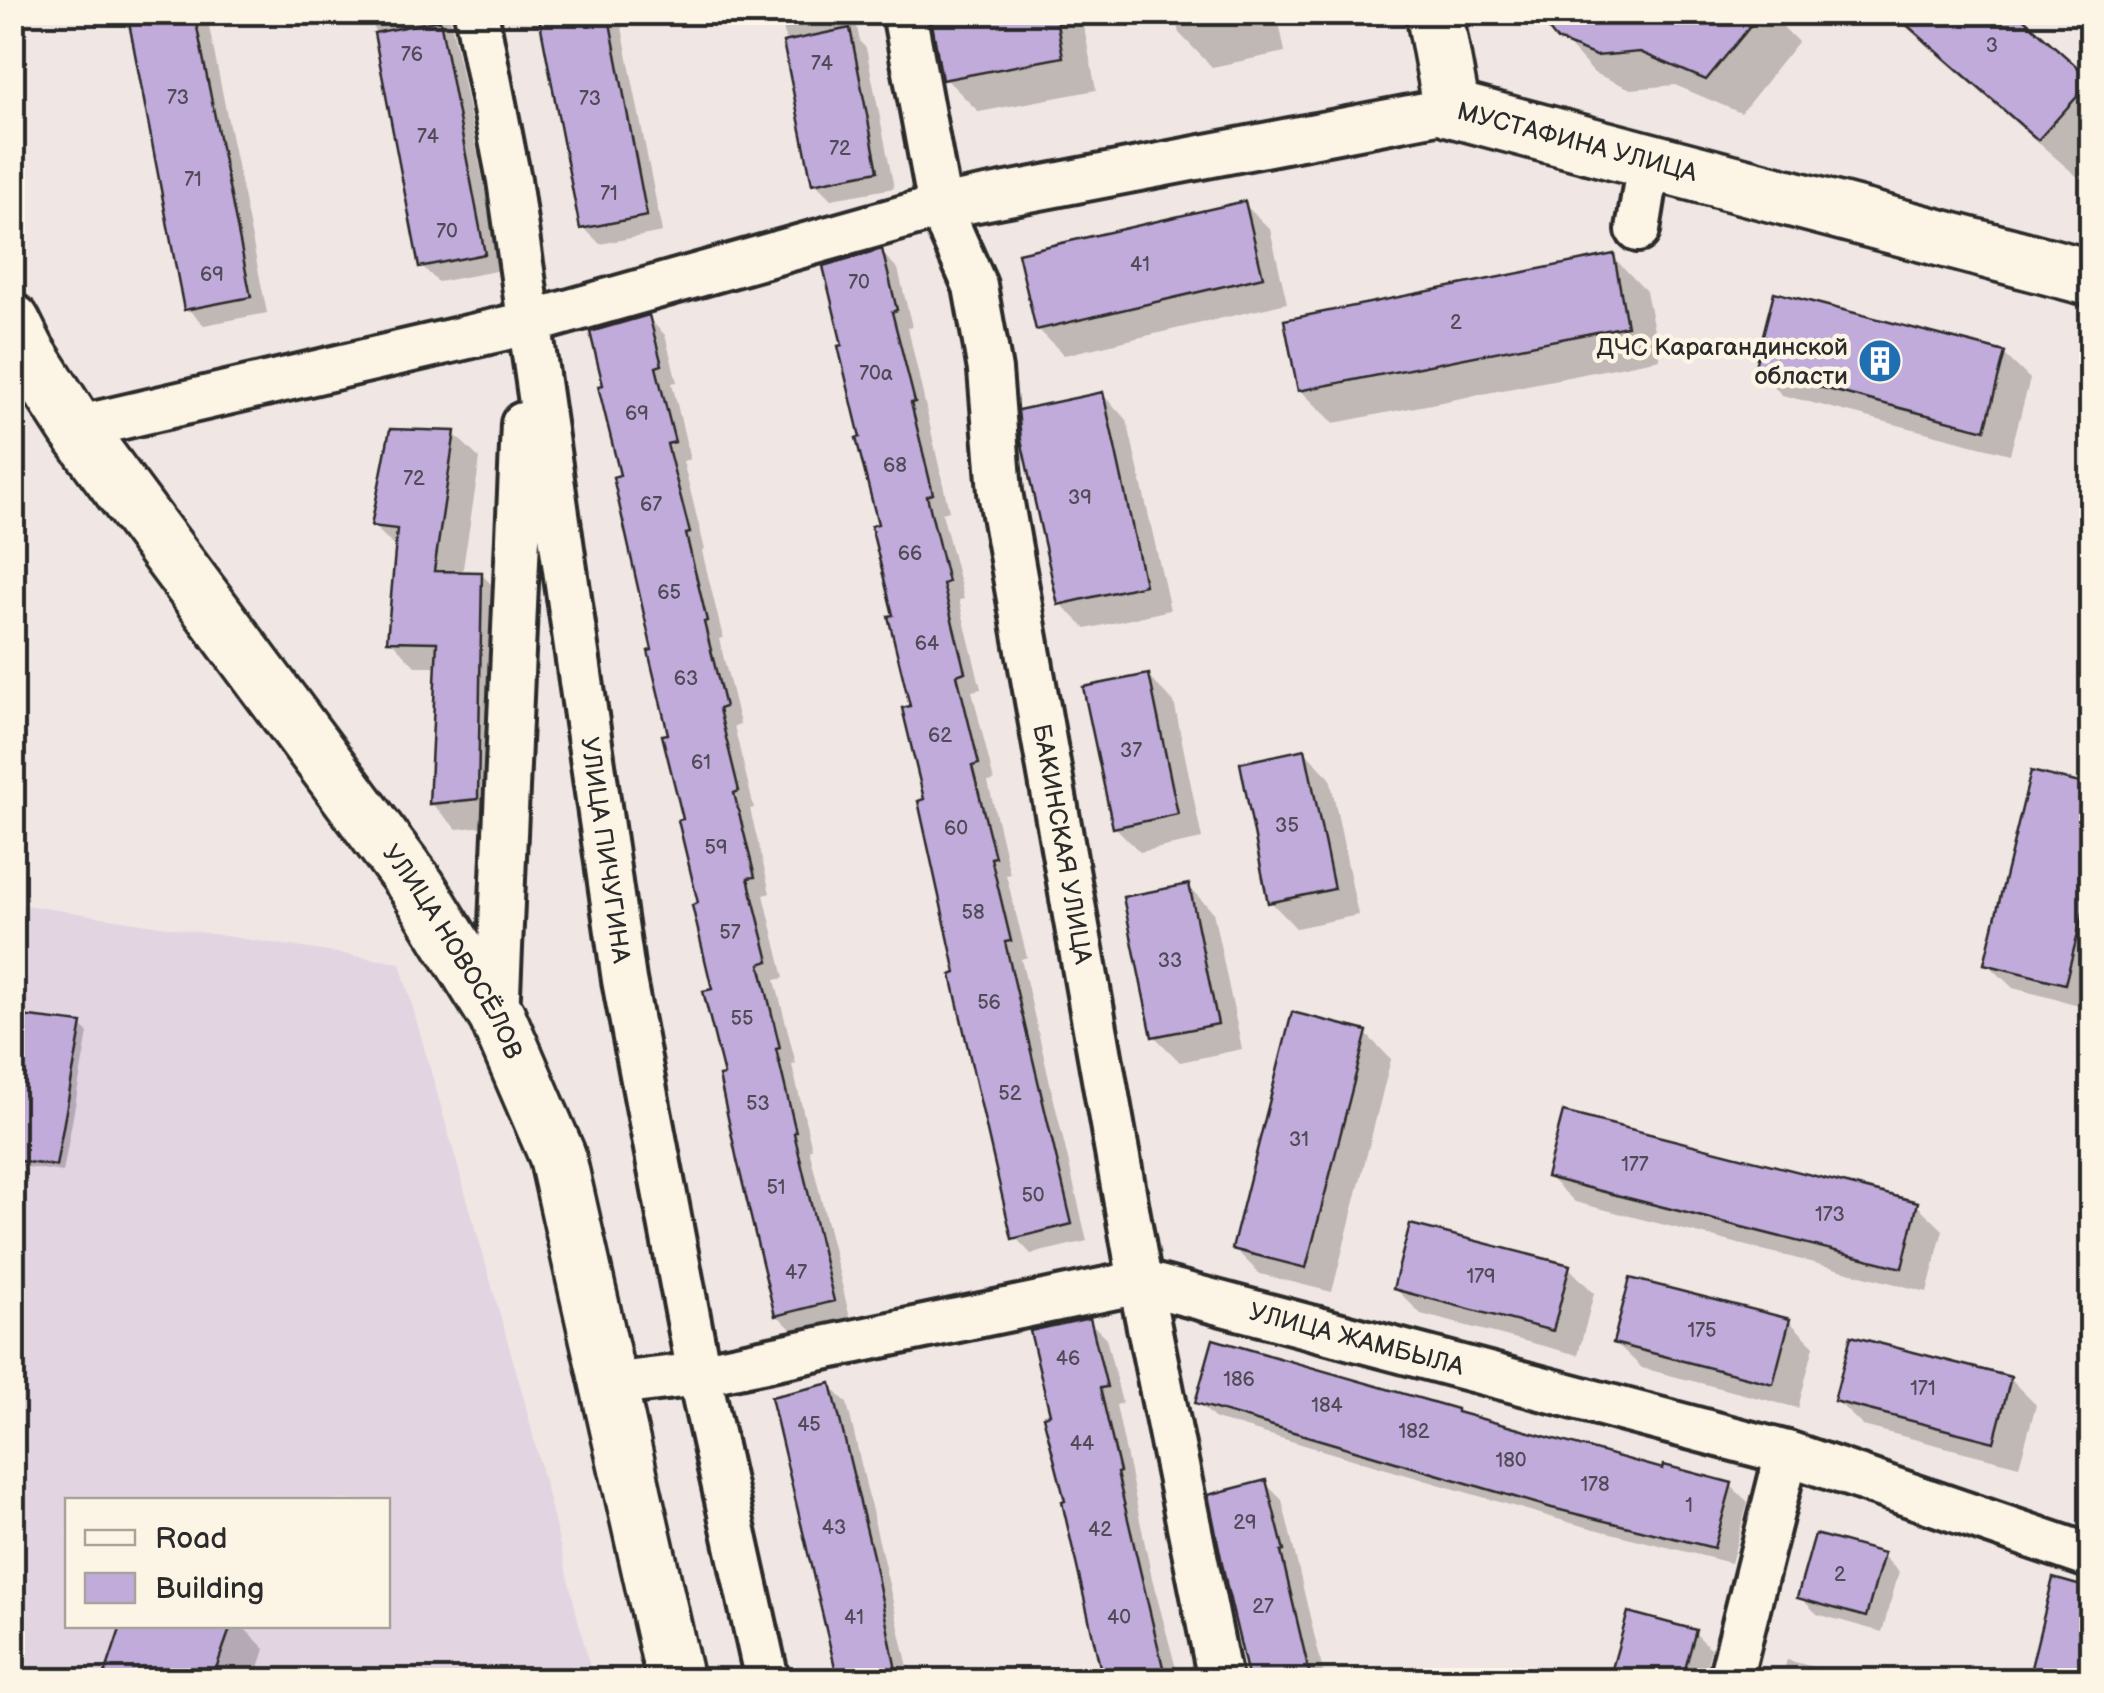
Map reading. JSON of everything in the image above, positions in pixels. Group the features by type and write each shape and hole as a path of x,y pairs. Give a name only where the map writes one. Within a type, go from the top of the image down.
{"street":[{"name":"УЛИЦА ПИЧУГИНА","path":"476,12 509,180 624,980 699,1374 768,1680"},
{"name":"БАКИНСКАЯ УЛИЦА","path":"904,12 940,207 975,286 990,370 1000,492 1140,1282 1220,1680"},
{"path":"1434,12 1452,109"},
{"name":"МУСТАФИНА УЛИЦА","path":"76,428 528,323 940,207 1452,109 2092,278"},
{"path":"1638,230 1649,161"},
{"name":"УЛИЦА НОВОСЁЛОВ","path":"12,322 76,428 418,888 497,1016 556,1155 675,1680"},
{"path":"497,1016 528,323"},
{"name":"УЛИЦА ЖАМБЫЛА","path":"608,1385 699,1374 1140,1282 1787,1453 2092,1557"},
{"path":"1730,1680 1787,1453"}],"shaded area":[{"path":"12,903 400,963 524,1399 593,1680 13,1680"}],"building":[{"path":"127,12 194,12 251,297 184,310"},
{"path":"538,12 608,12 647,216 580,229"},
{"path":"930,12 1055,12 1063,57 942,80"},
{"path":"1535,12 1762,12 1706,80 1640,52 1596,56 1557,40"},
{"path":"1892,12 2016,12 2092,80 2038,140"},
{"path":"440,20 485,254 419,267 374,33"},
{"path":"850,28 878,171 812,184 783,42"},
{"path":"1245,201 1263,277 1036,330 1018,253"},
{"path":"882,249 897,310 892,312 933,494 927,496 948,582 943,584 965,672 957,675 979,764 972,766 1011,941 1005,942 1072,1224 1012,1239 951,975 956,973 918,801 924,799 902,708 910,706 871,526 878,524 856,438 860,437 823,266"},
{"path":"1614,254 1627,326 1298,391 1284,320"},
{"name":"ДЧС Карагандинской области","path":"1774,292 2005,352 1985,430 1754,370"},
{"path":"649,315 662,365 656,367 675,442 667,444 690,533 686,534 725,707 719,709 739,791 734,793 755,877 748,878 769,961 760,964 780,1048 776,1049 794,1133 834,1301 775,1316 737,1160 719,1076 724,1075 703,991 712,989 692,905 698,903 662,735 668,734 648,651 652,650 613,477 620,475 598,386 603,385 590,332"},
{"path":"1103,392 1145,585 1058,605 1021,440 1018,410"},
{"path":"390,429 455,431 434,571 482,572 478,799 429,804 437,642 387,641 397,529 371,526"},
{"path":"1149,674 1178,814 1113,828 1083,687"},
{"path":"1305,749 1334,889 1268,903 1240,763"},
{"path":"2031,771 2092,786 2092,878 2065,984 1984,964"},
{"path":"1189,884 1218,1024 1152,1037 1123,897"},
{"path":"1292,1012 1367,1031 1306,1268 1232,1249"},
{"path":"12,1015 82,1023 56,1166 12,1160"},
{"path":"1563,1112 1918,1202 1902,1268 1546,1177"},
{"path":"1410,1224 1570,1265 1553,1331 1393,1289"},
{"path":"1630,1278 1790,1319 1773,1384 1613,1343"},
{"path":"1090,1318 1107,1387 1100,1388 1120,1472 1117,1473 1166,1680 1103,1680 1043,1416 1050,1414 1030,1331"},
{"path":"1851,1336 2011,1377 1994,1442 1834,1401"},
{"path":"1213,1339 1457,1412 1663,1469 1664,1465 1732,1483 1714,1548 1552,1508 1195,1403"},
{"path":"831,1383 898,1680 838,1680 771,1397"},
{"path":"1266,1480 1311,1680 1249,1680 1227,1587 1208,1495"},
{"path":"1815,1534 1884,1553 1866,1617 1797,1598"},
{"path":"2053,1578 2092,1589 2092,1680 2028,1680"},
{"path":"1628,1612 1696,1630 1682,1680 1627,1680 1610,1676"},
{"path":"120,1628 230,1628 212,1680 103,1680"}],"place":[{"name":"ДЧС Карагандинской области","path":"1880,361"}]}
